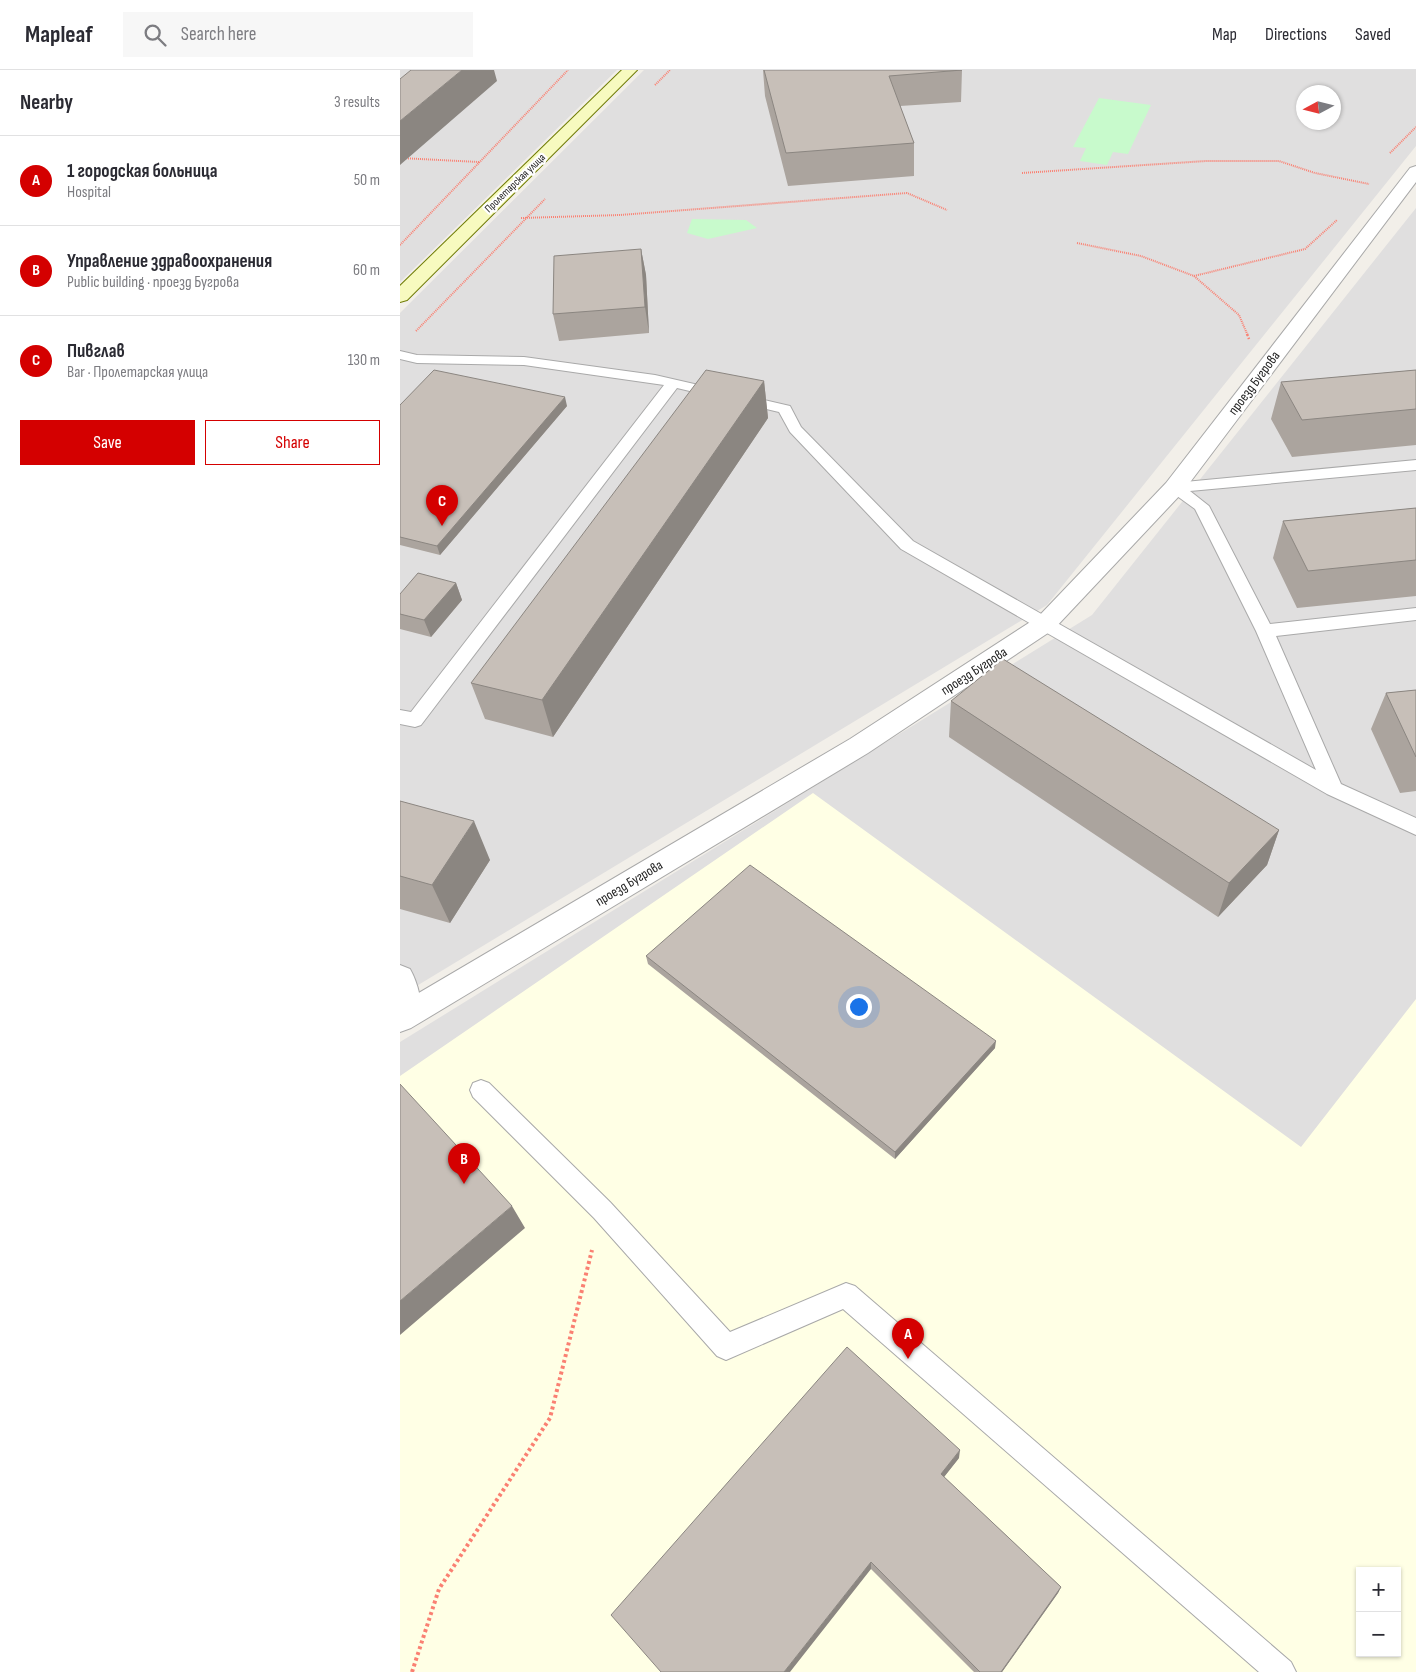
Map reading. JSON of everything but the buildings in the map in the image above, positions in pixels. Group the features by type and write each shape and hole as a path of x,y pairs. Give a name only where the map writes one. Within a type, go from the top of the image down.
{"main road":[{"name":"Пролетарская улица","path":"400,296 630,70"}],"street":[{"name":"проезд Бугрова","path":"405,1016 859,746 1046,623 1174,488 1416,171"}],"lane":[{"path":"400,354 417,359 524,361 654,379 672,385 785,409 795,429 908,545 1334,789 1416,827"},
{"path":"400,717 415,720 672,385"},
{"path":"1174,488 1416,465"},
{"path":"1174,488 1201,506 1265,631 1334,789"},
{"path":"1265,631 1416,614"},
{"path":"400,974 403,975 405,1016"},
{"path":"481,1090 602,1210 726,1348 846,1295 1281,1672"}],"path":[{"path":"400,245 568,70"},
{"path":"650,91 670,70"},
{"path":"1385,160 1416,126"},
{"path":"400,158 480,162"},
{"path":"1022,173 1206,161 1279,162 1315,173 1369,184 1365,190"},
{"path":"483,214 526,219 629,214 907,193 947,210"},
{"path":"414,333 546,198"},
{"path":"1194,276 1306,249 1342,216"},
{"path":"1077,243 1141,256 1194,276 1239,315 1249,341"},
{"path":"412,1672 439,1589 550,1418 602,1210"}],"shaded area":[{"path":"400,70 617,70 400,282"},
{"path":"644,70 1416,70 1416,146 1047,605 400,996 400,313"},
{"path":"1416,208 1416,1672 400,1672 400,1042 1092,615"},
{"path":"813,793 1301,1147 1416,999 1416,1672 400,1672 400,1076"}],"green space":[{"path":"1099,98 1151,105 1128,154 1113,152 1107,165 1080,161 1086,148 1073,147"},
{"path":"692,219 746,220 757,228 708,239 687,233"}],"place":[{"name":"Пивглав","path":"442,526"},
{"name":"Управление здравоохранения","path":"464,1184"},
{"name":"1 городская больница","path":"908,1359"}]}
